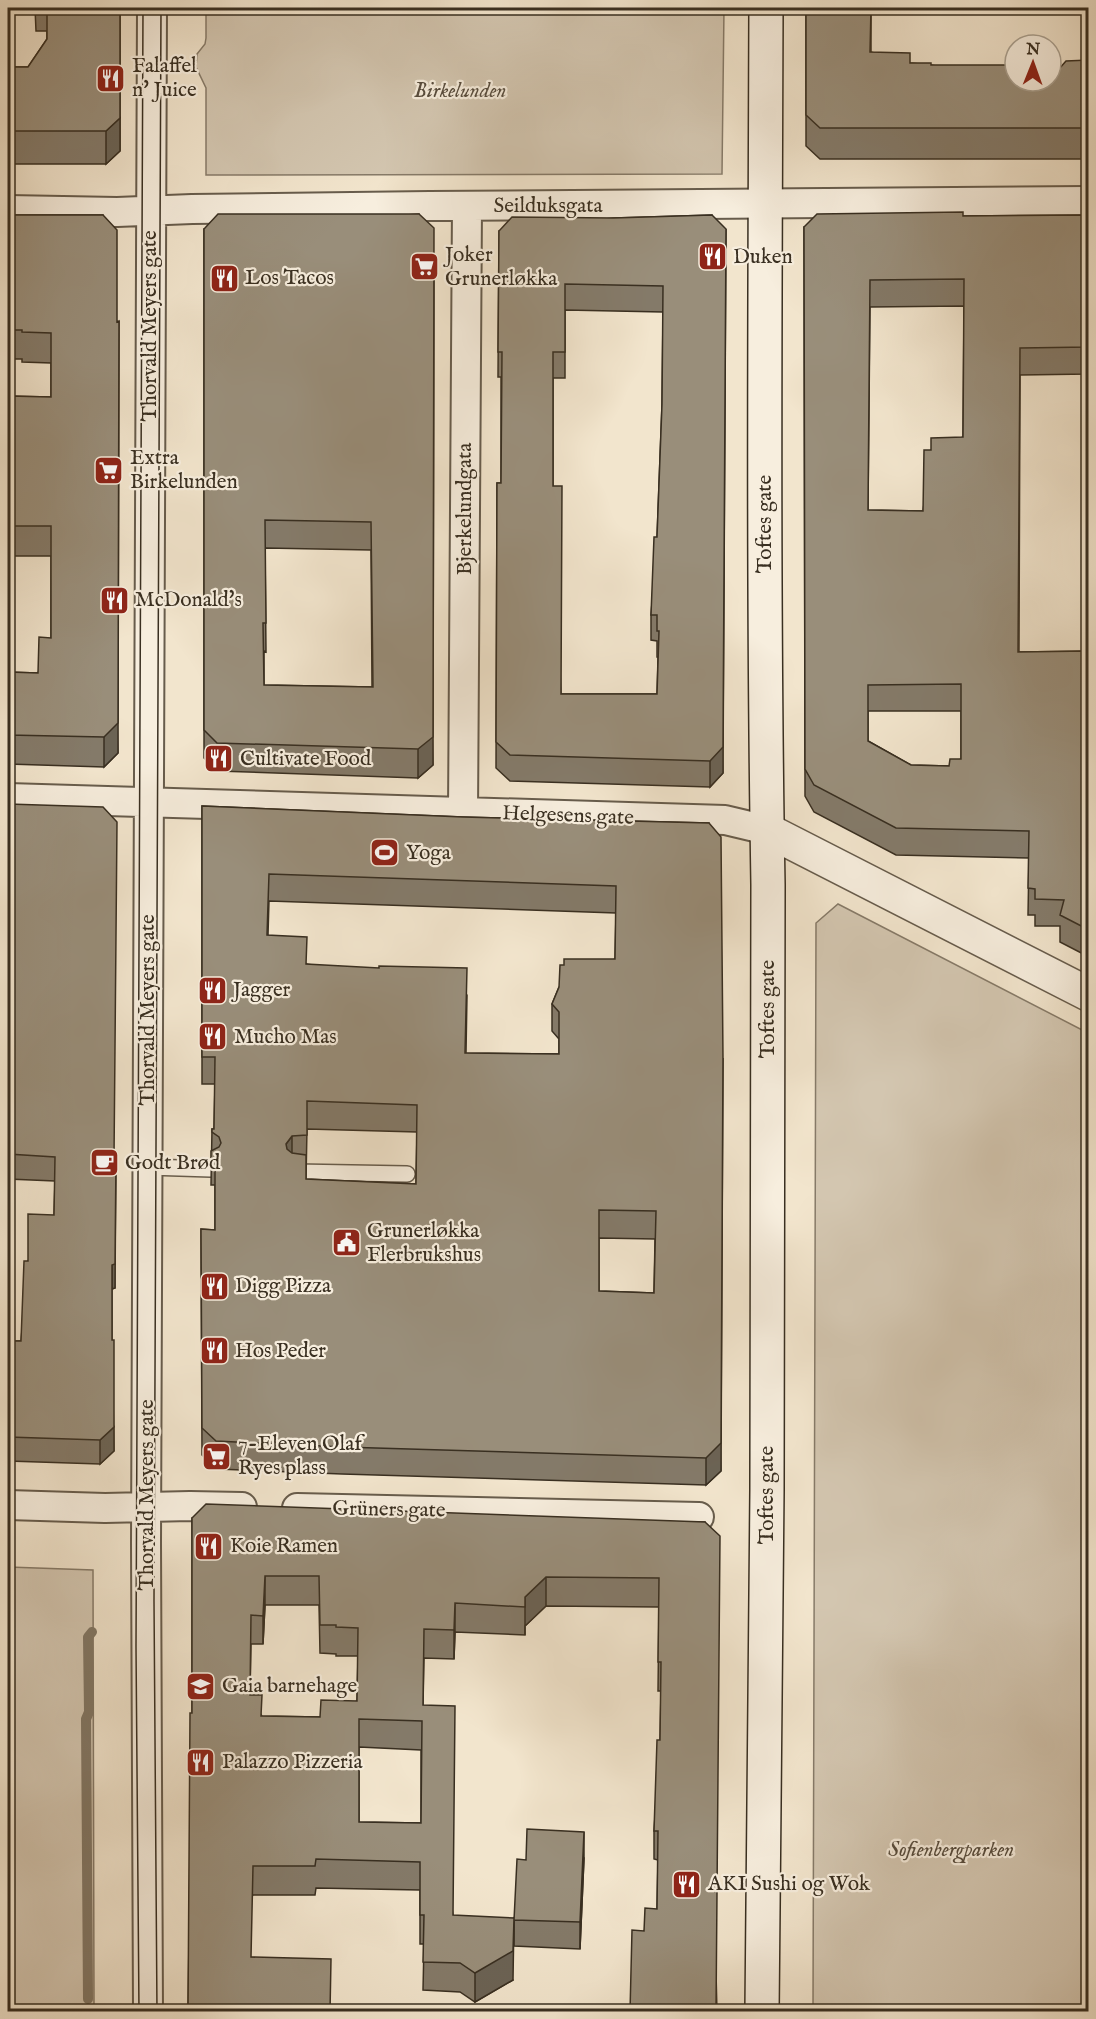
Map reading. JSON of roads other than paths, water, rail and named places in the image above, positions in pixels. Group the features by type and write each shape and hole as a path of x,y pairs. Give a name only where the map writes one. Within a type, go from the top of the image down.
{"main road":[{"name":"Toftes gate","path":"762,2012 767,1508 766,8"},
{"name":"Helgesens gate","path":"767,830 1089,994"}],"street":[{"name":"Thorvald Meyers gate","path":"148,2012 148,802 152,8"},
{"name":"Seilduksgata","path":"8,210 117,212 467,206 1089,201"},
{"name":"Bjerkelundgata","path":"463,813 467,206"},
{"name":"Helgesens gate","path":"8,798 725,820 767,830"},
{"name":"Grüners gate","path":"8,1505 105,1508 190,1506 699,1517"}],"lane":[{"path":"148,1167 212,1169"},
{"path":"296,1172 407,1174"}],"waterway":[{"path":"88,1999 86,1719 89,1712 88,1637 92,1632"}],"tram line":[{"path":"139,2012 136,1647 143,8"},
{"path":"157,2012 154,1601 161,8"}],"place":[{"name":"Falaffel n' Juice","path":"111,78"},
{"name":"Duken","path":"712,257"},
{"name":"Joker Grunerløkka","path":"424,267"},
{"name":"Los Tacos","path":"224,278"},
{"name":"Extra Birkelunden","path":"109,470"},
{"name":"McDonald's","path":"114,600"},
{"name":"Cultivate Food","path":"219,759"},
{"name":"Yoga","path":"385,853"},
{"name":"Jagger","path":"212,990"},
{"name":"Mucho Mas","path":"213,1037"},
{"name":"Godt Brød","path":"104,1163"},
{"name":"Grunerløkka Flerbrukshus","path":"346,1243"},
{"name":"Digg Pizza","path":"214,1286"},
{"name":"Hos Peder","path":"214,1351"},
{"name":"7-Eleven Olaf Ryes plass","path":"217,1456"},
{"name":"Koie Ramen","path":"209,1546"},
{"name":"Gaia barnehage","path":"201,1686"},
{"name":"Palazzo Pizzeria","path":"201,1762"},
{"name":"AKI Sushi og Wok","path":"687,1884"}],"park label":[{"name":"Birkelunden","path":"460,91"},
{"name":"Sofienbergparken","path":"951,1850"}]}
